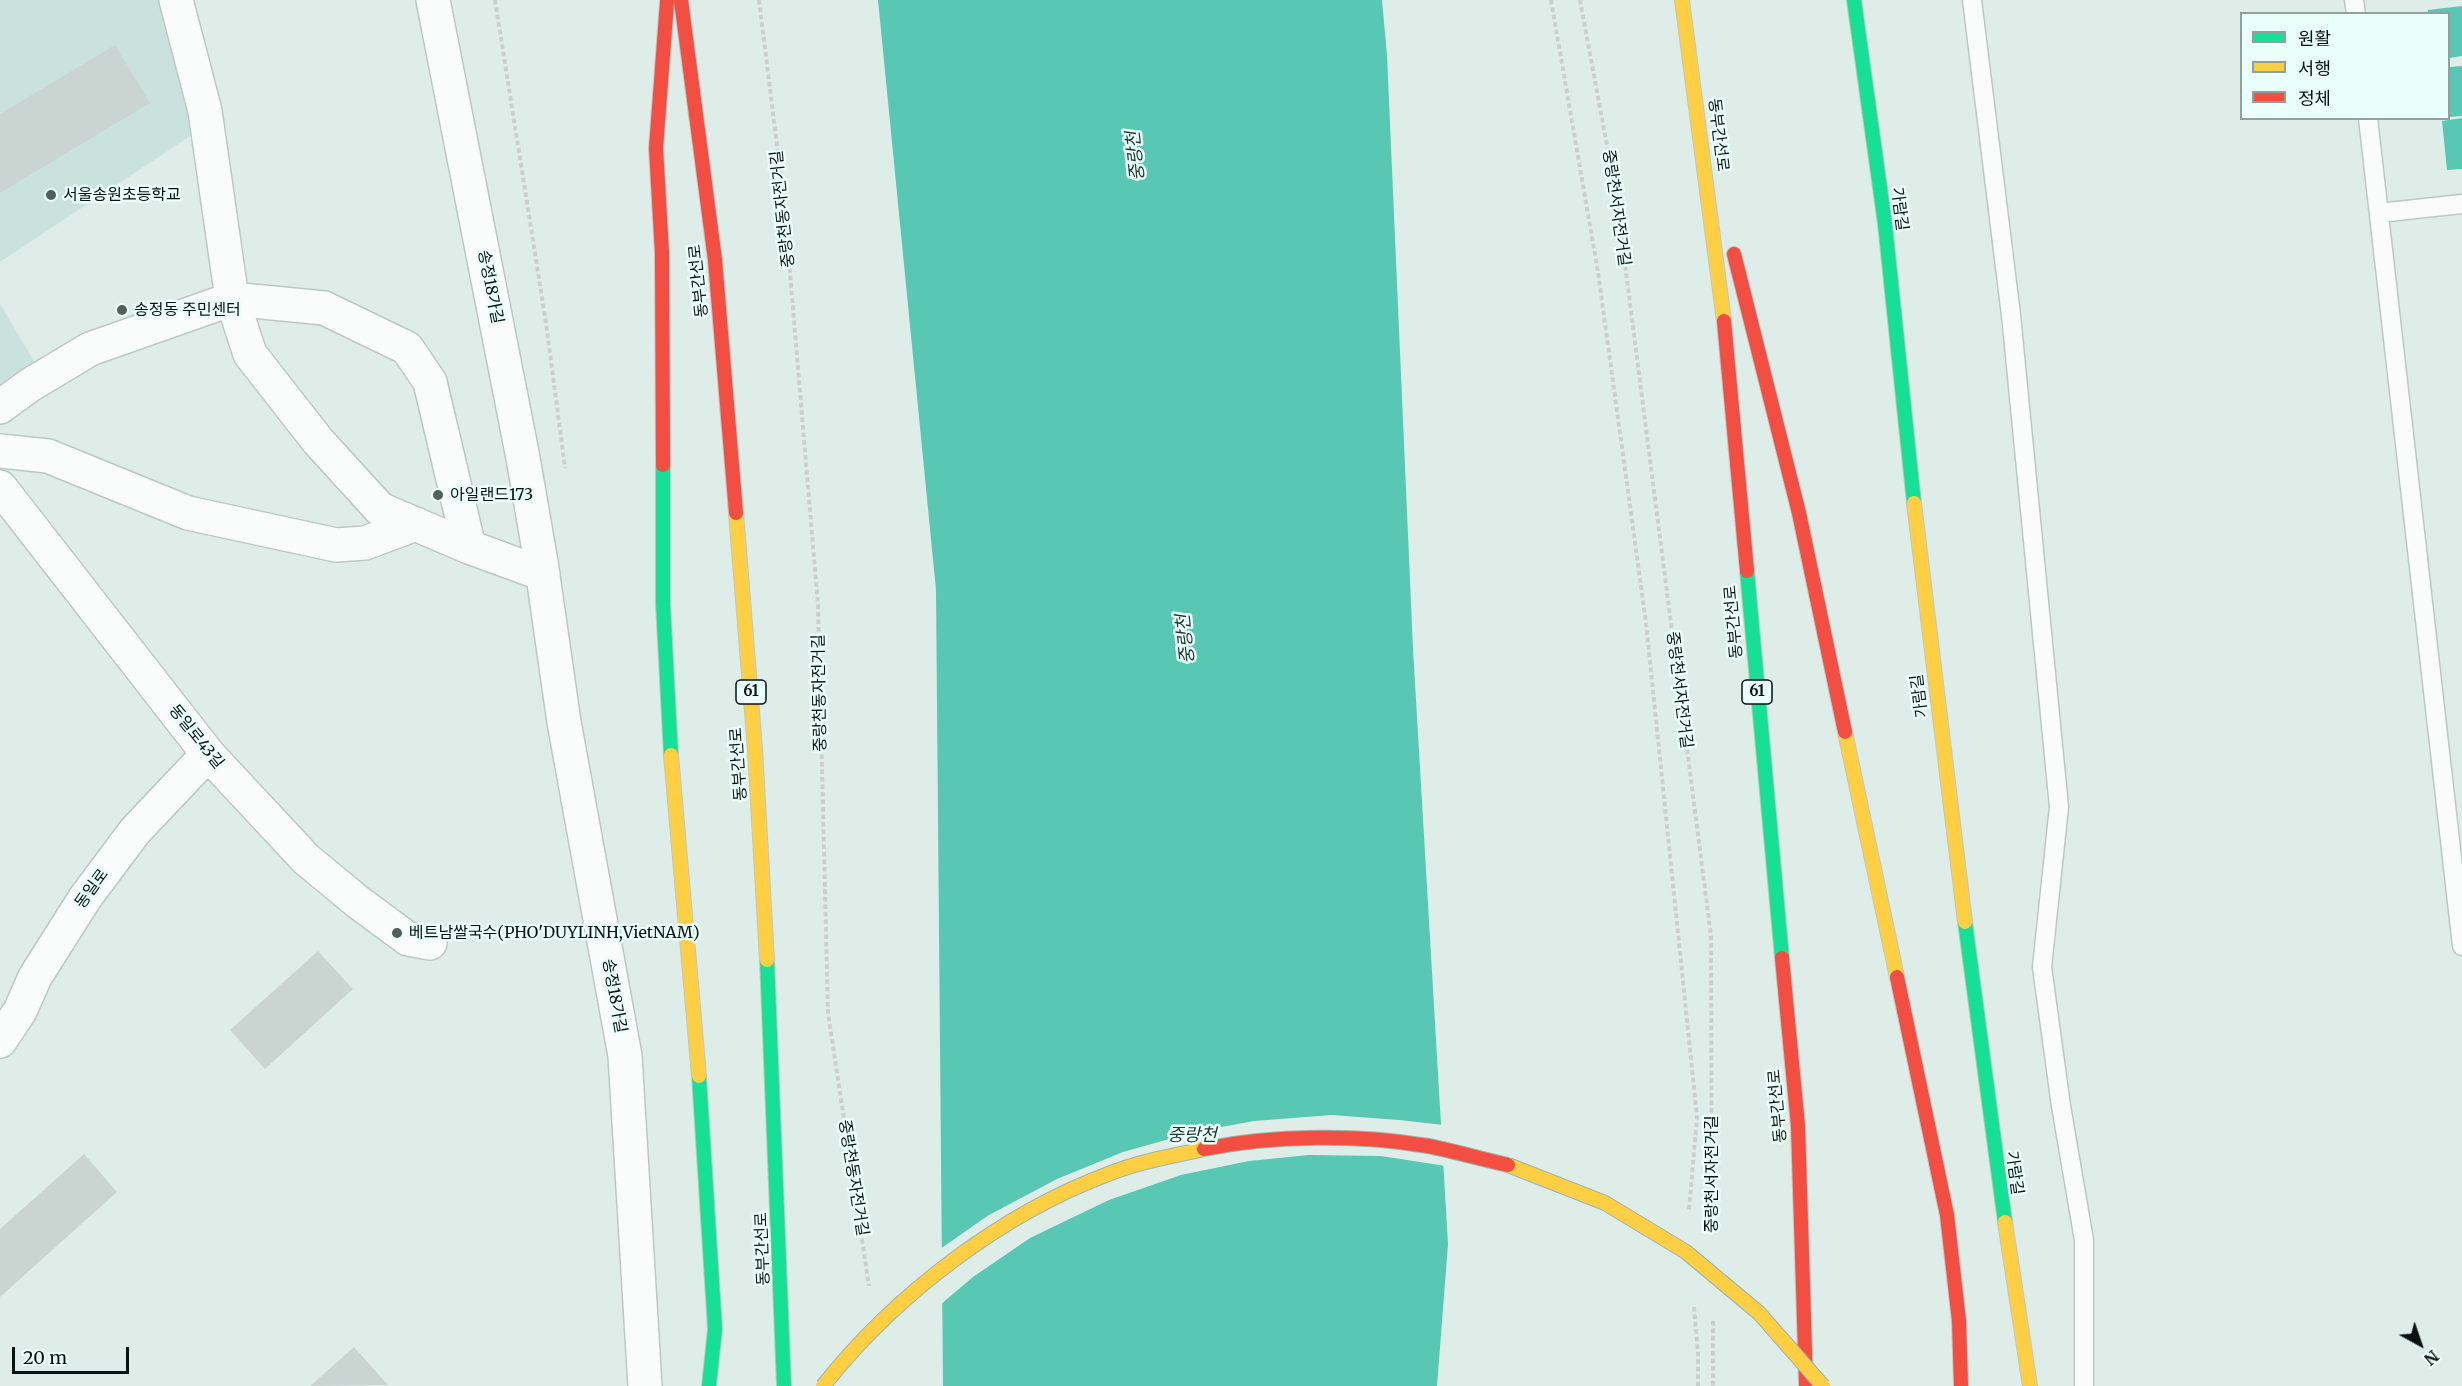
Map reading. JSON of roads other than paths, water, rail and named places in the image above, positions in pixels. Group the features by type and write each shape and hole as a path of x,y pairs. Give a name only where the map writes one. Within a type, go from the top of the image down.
{"main road":[{"path":"667,0 656,148 662,253 663,592 667,715 695,1023 713,1277 715,1329 709,1386"},
{"name":"동부간선로","path":"681,0 715,260 755,749 772,1048 784,1386"},
{"name":"동부간선로","path":"1682,0 1722,303 1798,1126 1806,1386"},
{"name":"가람길","path":"1854,0 1885,224 1947,788 1996,1165 2030,1386"},
{"path":"1698,111 1724,214"},
{"path":"1730,237 1799,513 1947,1215 1959,1321 1962,1386"},
{"path":"824,1386 839,1365 889,1316 943,1269 987,1236 1035,1207 1082,1185 1152,1160 1259,1138 1325,1136 1388,1140 1509,1164 1578,1190 1605,1203 1679,1247 1728,1282 1770,1322 1823,1386"}],"street":[{"path":"176,0 205,111 232,299 250,354 318,441 380,509 469,547 543,574"},
{"name":"송정18가길","path":"433,0 523,458 543,574 564,722 625,1056 645,1386"},
{"path":"0,407 90,349 232,299 324,308 407,348 430,382 469,547"},
{"path":"0,451 48,456 188,513 336,545 365,543 416,524"},
{"name":"동일로43길","path":"0,487 208,754 306,859 408,939 430,943"},
{"name":"동일로","path":"0,1041 20,1011 35,977 85,898 135,831 208,754"}],"lane":[{"path":"1972,0 2012,315 2059,807 2042,967 2061,1106 2084,1240 2084,1386"},
{"path":"2368,120 2462,946"},
{"path":"2379,213 2462,204"}],"water":[{"name":"중랑천","path":"878,0 1382,0 1387,55 1413,649 1448,1244 1437,1386 943,1386 936,590"},
{"path":"2462,6 2462,56 2450,58 2450,12 2428,12 2428,10"},
{"path":"2462,66 2462,116 2450,117 2450,67"},
{"path":"2462,118 2462,169 2447,170 2442,121"}],"place":[{"name":"서울송원초등학교","path":"51,195"},
{"name":"송정동 주민센터","path":"122,310"},
{"name":"아일랜드173","path":"438,495"},
{"name":"베트남쌀국수(PHO'DUYLINH,VietNAM)","path":"397,933"}]}
